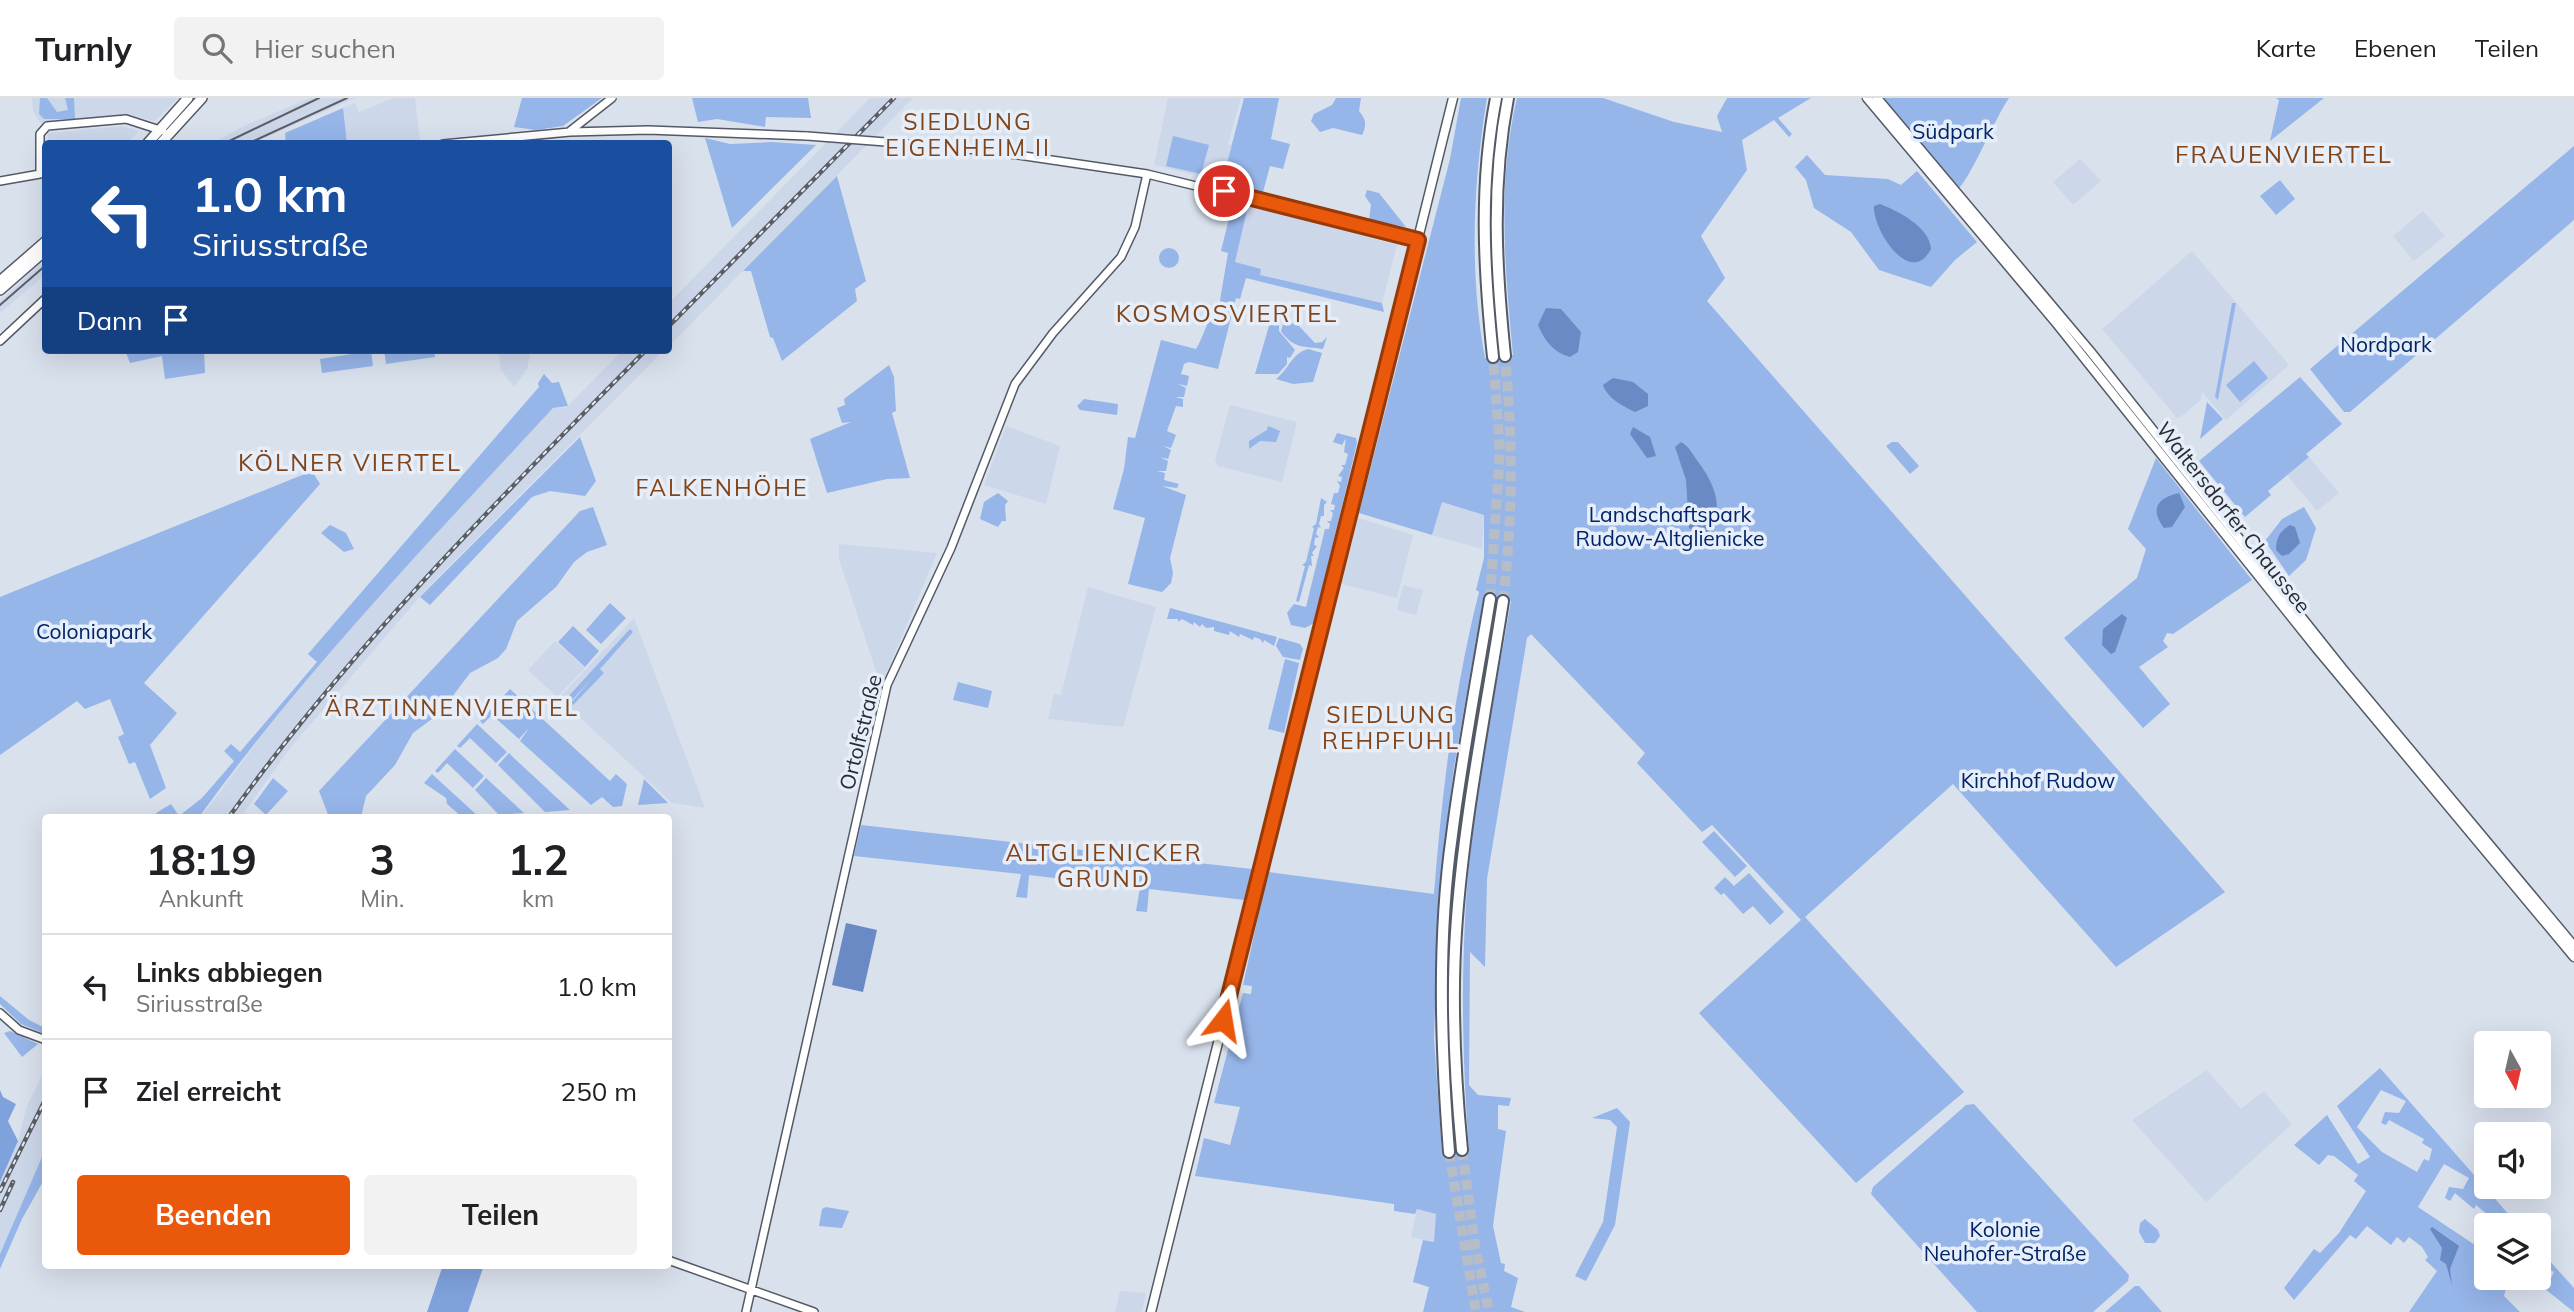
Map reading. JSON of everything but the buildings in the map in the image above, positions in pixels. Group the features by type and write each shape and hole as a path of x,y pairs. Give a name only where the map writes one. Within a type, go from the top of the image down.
{"highway":[{"path":"1496,98 1483,198 1483,247 1499,357 1495,203 1508,98"},
{"path":"1449,1152 1442,1012 1448,877 1451,837 1490,600"},
{"path":"1462,1150 1455,1050 1456,931 1467,836 1503,601"}],"main road":[{"path":"151,140 188,98"},
{"path":"164,140 201,98"},
{"path":"1151,1312 1453,98"},
{"name":"Waltersdorfer Chaussee","path":"1867,98 2064,333 2317,649 2574,957"},
{"name":"Waltersdorfer Chaussee","path":"1877,98 2090,351 2348,676 2574,946"},
{"path":"0,281 42,244"},
{"path":"0,290 42,253"}],"street":[{"path":"570,132 612,98"},
{"path":"0,181 40,174 40,134 47,126 126,119 170,134"},
{"path":"485,140 570,132 708,130 990,151 1147,174 1418,240"},
{"name":"Ortolfstraße","path":"746,1312 887,685 951,548 1015,384 1053,333 1121,257 1135,227 1147,174"},
{"path":"0,341 42,302"},
{"path":"0,1013 19,1030 42,1039"},
{"path":"672,1261 814,1312"}],"shaded area":[{"path":"32,98 178,98 155,121 129,115 40,123 33,111"},
{"path":"310,98 355,98 260,140 218,140"},
{"path":"394,98 415,98 420,140 347,140 343,108 355,103 359,112"},
{"path":"870,98 913,98 672,343 672,300"},
{"path":"1168,98 1241,98 1228,144 1231,145 1222,182 1154,165"},
{"path":"123,126 139,131 130,140 48,140 48,133"},
{"path":"2080,159 2101,181 2073,205 2053,182"},
{"path":"1880,204 1904,216 1925,234 1931,249 1922,260 1913,262 1903,259 1894,251 1879,228 1875,216 1874,206"},
{"path":"1248,206 1397,245 1382,303 1260,275 1261,270 1234,262"},
{"path":"2423,211 2445,236 2414,261 2393,236"},
{"path":"2192,251 2289,365 2226,420 2202,392 2200,401 2178,419 2102,329"},
{"path":"42,263 42,278 0,313 0,301"},
{"path":"1546,308 1561,309 1581,332 1578,352 1570,357 1554,349 1540,331 1538,325"},
{"path":"499,354 530,354 527,369 514,387 501,370"},
{"path":"619,354 660,354 423,593 291,747 243,814 203,814 281,710 400,570 553,408 566,408"},
{"path":"1613,378 1633,382 1648,394 1648,406 1635,412 1616,401 1603,385"},
{"path":"1230,405 1297,422 1282,482 1218,466 1215,460"},
{"path":"1006,426 1060,446 1046,504 984,485"},
{"path":"1633,427 1650,437 1656,456 1647,458 1630,434"},
{"path":"1681,442 1705,471 1716,497 1716,515 1708,534 1699,536 1689,528 1686,480 1675,447"},
{"path":"2309,457 2339,493 2317,511 2287,475"},
{"path":"2179,493 2185,507 2172,527 2164,528 2157,515 2158,505 2166,498"},
{"path":"1442,502 1484,514 1482,549 1432,535"},
{"path":"1358,518 1413,535 1397,598 1342,584"},
{"path":"2290,525 2295,527 2300,543 2289,554 2282,556 2276,550 2277,542 2281,532"},
{"path":"839,544 937,553 881,686 839,559"},
{"path":"1403,585 1423,590 1416,615 1397,610"},
{"path":"1088,587 1156,607 1123,727 1048,719 1054,694 1061,695"},
{"path":"2122,614 2127,618 2115,652 2111,654 2102,645 2103,629"},
{"path":"634,618 705,808 672,803 559,698"},
{"path":"555,641 585,668 557,697 528,670"},
{"path":"846,923 877,930 863,992 832,985"},
{"path":"2207,1070 2241,1109 2264,1091 2292,1124 2206,1202 2132,1120"},
{"path":"42,1075 42,1157 0,1254 0,1182 18,1141 27,1106"},
{"path":"0,1090 3,1097 16,1104 8,1121 18,1141 0,1182"},
{"path":"1417,1209 1437,1214 1434,1242 1411,1237"},
{"path":"2432,1227 2459,1246 2450,1269 2452,1285 2446,1264 2440,1260 2442,1248 2430,1229"},
{"path":"442,1269 483,1269 468,1312 427,1312"},
{"path":"1120,1291 1146,1293 1142,1312 1115,1312"}],"green space":[{"path":"40,98 47,98 57,112 68,110 65,98 74,98 75,119 44,119 39,114"},
{"path":"522,98 602,98 563,126 536,130 514,127"},
{"path":"692,98 808,98 811,118 766,117 765,127 717,119 698,122"},
{"path":"1244,98 1279,98 1271,139 1290,144 1283,169 1270,166 1263,192 1222,182"},
{"path":"1336,98 1361,98 1359,111 1365,125 1362,135 1333,128 1320,132 1311,121 1314,114 1332,105"},
{"name":"Landschaftspark Rudow-Altglienicke","path":"1461,98 1487,98 1476,195 1475,261 1480,326 1485,358 1513,355 1504,226 1507,162 1517,98 1603,98 1674,122 1722,132 1717,116 1727,98 1811,98 1778,118 1792,134 1789,137 1774,120 1742,140 1747,170 1701,236 1725,278 1707,301 2225,892 2116,967 1953,784 1805,917 1964,1092 1856,1183 1699,1013 1801,920 1712,825 1702,832 1637,763 1645,753 1531,634 1527,638 1487,879 1485,967 1470,952 1469,1085 1478,1095 1511,1098 1509,1106 1498,1105 1498,1129 1506,1131 1493,1226 1501,1263 1505,1264 1504,1271 1518,1278 1511,1307 1525,1312 1423,1312 1429,1287 1413,1282 1423,1240 1434,1242 1436,1214 1417,1209 1415,1214 1394,1211 1394,1204 1195,1176 1204,1138 1230,1145 1240,1107 1214,1103 1243,993 1251,994 1252,986 1243,985 1268,872 1434,894 1450,742 1484,558 1484,515 1442,502 1432,535 1359,513 1450,159","holes":["1484,595 1511,601 1480,777 1468,875 1463,993 1469,1150 1442,1154 1434,1038 1439,891 1454,767"]},
{"name":"Südpark","path":"1883,98 2009,98 1969,174 1957,190"},
{"path":"2276,98 2324,98 2270,141 2279,100"},
{"path":"343,108 347,140 286,140 285,133"},
{"path":"1173,136 1209,145 1201,174 1166,166"},
{"path":"705,138 730,144 772,142 816,145 732,228"},
{"name":"Nordpark","path":"2574,146 2574,220 2350,412 2344,412 2310,369"},
{"path":"1807,155 1825,175 1888,179 1901,185 1917,171 1977,242 1955,260 1931,287 1879,270 1851,232 1814,208 1806,180 1795,167"},
{"path":"837,176 866,281 855,289 857,301 782,361 773,338 770,337 751,271 743,271"},
{"path":"2280,180 2295,199 2276,215 2260,196"},
{"path":"1367,190 1379,193 1406,227 1369,220 1371,205 1365,196"},
{"path":"1233,202 1248,206 1235,262 1261,269 1260,275 1382,303 1384,312 1246,278 1240,299 1236,298 1218,369 1189,362 1184,364 1181,374 1189,376 1187,386 1178,384 1186,388 1184,397 1175,397 1183,399 1183,407 1176,406 1167,431 1176,435 1171,448 1163,446 1171,450 1168,459 1160,457 1168,461 1166,471 1157,471 1165,473 1164,480 1179,484 1177,488 1162,486 1186,495 1170,558 1173,573 1171,583 1162,592 1128,584 1145,518 1113,509 1124,469 1128,437 1135,438 1161,340 1196,349 1219,306 1228,253 1221,251"},
{"path":"1165,248 1173,248 1179,258 1173,268 1165,268 1159,262 1159,254"},
{"path":"2232,303 2236,303 2218,400 2215,397"},
{"path":"1271,319 1279,320 1279,331 1295,350 1290,358 1287,357 1287,364 1278,374 1255,374"},
{"path":"1284,321 1298,325 1315,343 1322,342 1327,337 1323,349 1299,346 1290,341 1281,331"},
{"path":"1308,349 1322,353 1313,382 1293,384 1276,379 1298,354"},
{"path":"127,354 204,354 205,373 165,379 162,356 130,363"},
{"path":"371,354 373,366 322,373 320,359"},
{"path":"385,354 435,354 435,357 386,364"},
{"path":"2254,361 2268,378 2240,402 2226,385"},
{"path":"889,365 894,377 896,411 892,413 910,478 887,479 827,493 810,439 851,422 842,423 837,408 845,405 844,399"},
{"path":"544,374 552,383 559,382 568,406 553,408 370,607 283,709 201,814 182,814 202,798 234,761 224,751 231,744 240,752 317,662 308,654 539,387 538,383"},
{"path":"2300,377 2342,424 2306,454 2309,457 2268,491 2271,495 2245,517 2199,461"},
{"path":"1084,399 1118,404 1117,415 1080,410 1077,406"},
{"path":"2207,402 2223,419 2200,439"},
{"path":"1268,426 1280,431 1276,442 1260,441 1249,449 1249,441 1267,430"},
{"path":"1337,433 1356,438 1357,443 1314,623 1305,628 1291,625 1287,613 1294,604 1306,607 1325,529 1329,529 1330,524 1327,521 1331,521 1333,513 1330,510 1334,510 1335,505 1331,504 1334,493 1338,493 1340,486 1337,481 1341,482 1342,477 1338,476 1344,468 1341,465 1345,465 1348,454 1344,452 1346,438 1342,445 1333,442"},
{"path":"580,437 596,481 585,496 550,491 532,497 430,605 420,597"},
{"path":"1898,442 1919,466 1910,474 1886,446"},
{"path":"2156,458 2252,580 2173,634 2167,633 2163,641 2168,647 2139,667 2170,704 2143,728 2064,638 2137,578 2146,549 2128,529"},
{"name":"Coloniapark","path":"312,471 320,484 144,683 177,713 150,745 166,788 150,799 135,762 129,764 118,737 124,734 110,699 85,709 77,701 0,755 0,597"},
{"path":"998,493 1008,501 1005,505 1006,521 1002,521 998,527 980,519 984,502"},
{"path":"1321,498 1327,502 1319,524 1321,528 1318,527 1316,534 1319,537 1315,538 1314,545 1317,546 1312,553 1314,556 1311,556 1312,566 1309,565 1299,602 1296,601 1305,566 1302,565 1306,562 1314,528 1312,527 1316,524"},
{"path":"593,507 607,545 587,552 574,562 556,587 517,621 506,649 498,658 470,673 440,713 413,733 395,765 366,796 362,814 328,814 319,791 580,511"},
{"path":"2304,507 2316,528 2306,560 2289,576 2265,541 2282,519"},
{"path":"330,525 346,533 354,549 344,552 321,533"},
{"path":"610,603 626,618 601,644 586,630"},
{"path":"1170,608 1277,637 1274,646 1254,637 1253,640 1240,634 1239,637 1230,631 1229,635 1214,631 1214,627 1206,628 1202,624 1200,627 1194,622 1193,625 1182,619 1178,622 1178,619 1167,619"},
{"path":"573,626 599,651 585,667 558,642"},
{"path":"630,629 633,632 600,669 604,673 573,705 571,703 594,676 570,702 566,699"},
{"path":"1279,638 1300,644 1303,649 1300,660 1283,657 1276,646"},
{"path":"1285,659 1299,663 1284,733 1268,729"},
{"path":"958,682 992,691 988,708 953,700"},
{"path":"510,689 610,781 616,774 627,784 622,806 613,807 602,797 591,805 520,741 529,728 519,739 492,715 483,724 480,721"},
{"path":"477,724 507,752 496,763 470,738 460,748 457,746"},
{"path":"455,749 484,776 473,788 447,763 438,773 435,771"},
{"path":"509,753 570,810 545,812 498,765"},
{"path":"432,774 476,814 459,814 447,804 446,798 424,783"},
{"path":"273,778 288,791 267,814 254,804"},
{"path":"486,778 524,813 498,814 475,790"},
{"path":"644,779 668,803 638,805"},
{"path":"171,804 178,814 156,814 156,813"},
{"path":"861,825 1252,869 1245,900 1149,889 1147,912 1136,911 1140,888 1029,875 1027,898 1016,897 1021,874 854,856"},
{"path":"1714,831 1747,866 1735,877 1702,842"},
{"path":"1749,873 1784,912 1770,925 1753,906 1743,914 1724,893 1721,895 1714,888 1725,877 1734,886"},
{"path":"0,996 29,1020 42,1026 42,1033 21,1024 0,1004"},
{"path":"10,1031 38,1044 22,1057 4,1033"},
{"path":"2380,1068 2474,1175 2474,1199 2495,1199 2507,1213 2486,1213 2476,1205 2474,1209 2455,1193 2450,1201 2445,1198 2449,1187 2463,1189 2469,1178 2444,1164 2418,1207 2474,1244 2474,1290 2506,1290 2504,1296 2520,1312 2409,1312 2437,1271 2425,1260 2428,1257 2422,1247 2409,1237 2404,1243 2397,1237 2391,1245 2367,1226 2356,1239 2350,1235 2294,1300 2284,1288 2314,1249 2320,1253 2339,1233 2366,1191 2354,1181 2358,1175 2334,1156 2328,1155 2319,1165 2294,1145 2327,1115 2358,1164 2370,1157 2337,1106","holes":["2381,1090 2406,1101 2399,1113 2385,1112 2381,1123 2386,1125 2389,1120 2424,1139 2422,1143 2432,1149 2429,1161 2424,1159 2417,1172 2382,1152 2357,1127"]},
{"name":"Kolonie Neuhofer-Straße","path":"1974,1104 2129,1275 2128,1281 2093,1312 1977,1312 1871,1194 1873,1187 1966,1105"},
{"path":"1617,1108 1630,1122 1615,1225 1586,1281 1575,1276 1603,1222 1617,1127 1610,1120 1592,1118"},
{"path":"42,1157 42,1183 22,1219 0,1269 0,1254"},
{"path":"826,1207 849,1211 842,1228 819,1226 822,1209"},
{"path":"2145,1219 2158,1230 2160,1236 2155,1243 2145,1243 2139,1232 2140,1223"},
{"path":"2551,1262 2574,1288 2574,1312 2546,1290 2551,1290 2554,1272 2551,1270"},
{"name":"Kolonie Neuhofer-Straße","path":"2135,1286 2139,1286 2162,1312 2105,1312"}],"tunnel":[{"path":"1503,601 1511,478 1505,356"},
{"path":"1490,599 1500,451 1493,357"},
{"path":"1462,1150 1475,1245 1489,1312"},
{"path":"1449,1152 1476,1312"}],"tram line":[{"path":"231,140 319,98"},
{"path":"256,140 347,98"},
{"path":"0,305 42,268"}],"railway":[{"path":"672,323 894,98"},
{"path":"231,814 276,754 376,633 482,518 642,354"},
{"path":"0,1191 42,1106"},
{"path":"0,1210 13,1182"}],"district":[{"name":"SIEDLUNG EIGENHEIM II","path":"968,134"},
{"name":"FRAUENVIERTEL","path":"2284,154"},
{"name":"KOSMOSVIERTEL","path":"1227,313"},
{"name":"KÖLNER VIERTEL","path":"350,462"},
{"name":"FALKENHÖHE","path":"722,487"},
{"name":"ÄRZTINNENVIERTEL","path":"452,707"},
{"name":"SIEDLUNG REHPFUHL","path":"1391,727"},
{"name":"ALTGLIENICKER GRUND","path":"1104,865"}],"route":[{"path":"1223,1020 1418,240 1224,191"}],"park label":[{"name":"Kirchhof Rudow","path":"2038,780"}]}
